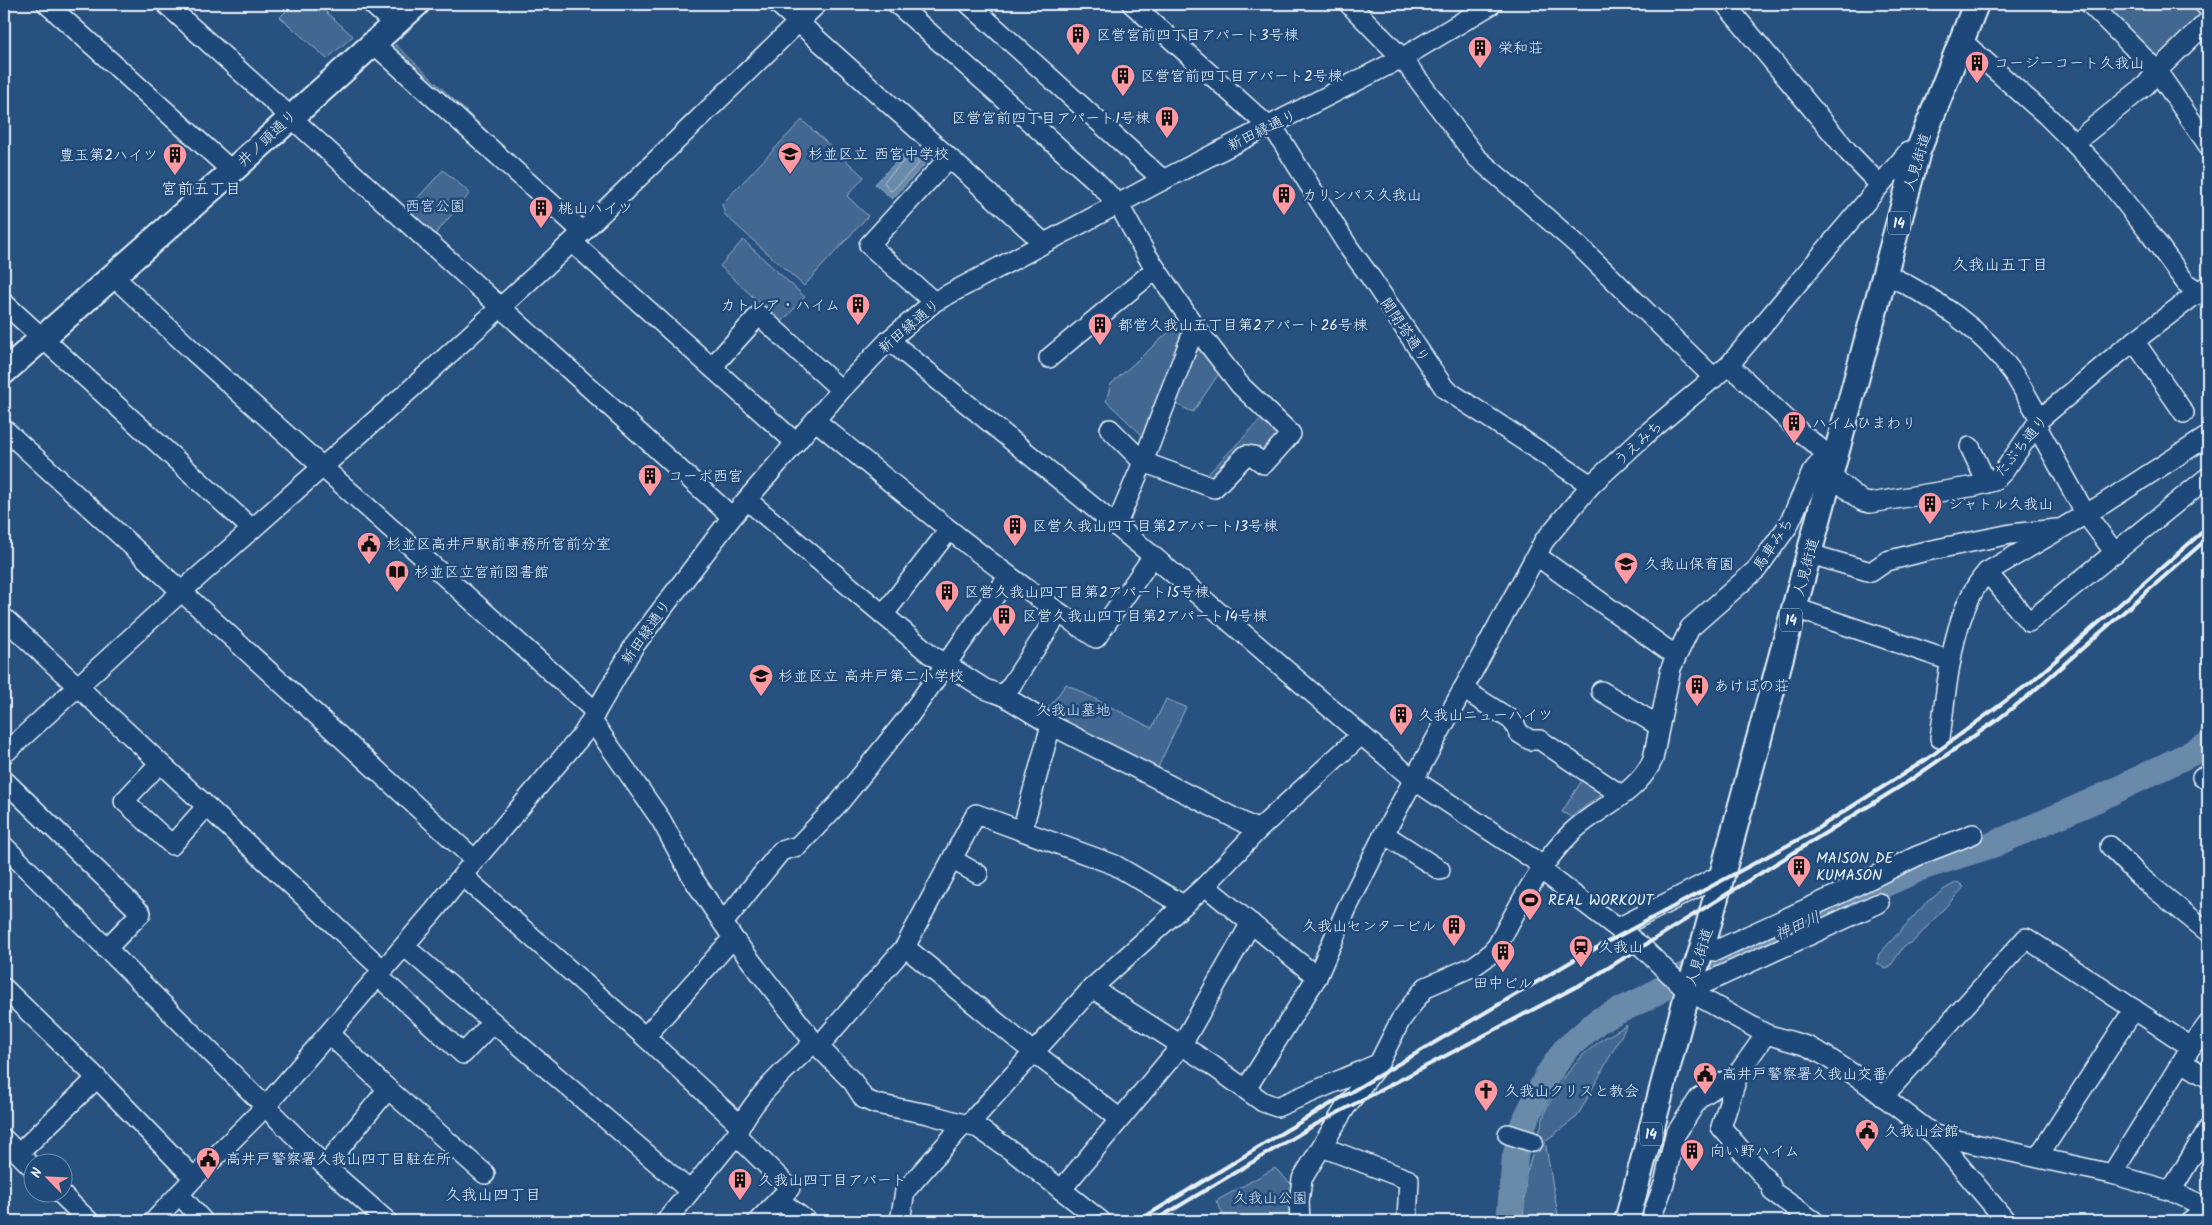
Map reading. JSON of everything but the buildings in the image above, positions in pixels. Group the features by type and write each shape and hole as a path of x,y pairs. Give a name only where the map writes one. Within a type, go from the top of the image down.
{"main road":[{"name":"井ノ頭通り","path":"4,372 232,171 417,4"},
{"name":"人見街道","path":"1645,1215 1688,988 1701,955 1810,554 1832,459 1886,274 1918,151 1976,4"}],"street":[{"path":"47,4 232,171"},
{"path":"166,4 732,517"},
{"path":"372,4 394,24"},
{"path":"778,4 1044,243"},
{"path":"4,754 182,591 412,388 578,237 817,4"},
{"path":"897,4 1094,179 1119,204 1156,269 1195,327 1240,384 1291,434 1264,464 1253,456 1246,455 1214,488 1143,462 1110,429"},
{"path":"969,4 1163,180"},
{"name":"開閉塔通り","path":"1132,4 1278,135 1349,248 1445,390 1591,485"},
{"path":"1349,4 1402,58 1476,157 1580,246 1714,378"},
{"name":"新田縁通り","path":"154,1221 265,1107 583,734 634,646 732,517 841,390 889,340 934,302 1163,180 1402,58 1492,4"},
{"path":"1725,4 1849,153 1880,186"},
{"path":"2090,4 2157,71 2208,145"},
{"path":"2204,4 2208,8"},
{"path":"2074,143 2146,86 2157,71 2208,21"},
{"path":"1961,40 2048,116 2102,173 2186,283 2205,292"},
{"path":"373,43 712,367 796,443"},
{"name":"うえみち","path":"1246,1089 1317,977 1346,908 1384,834 1536,556 1556,525 1591,485 1644,436 1729,365 1908,152 1918,151"},
{"path":"934,302 869,245 948,158"},
{"path":"1049,358 1156,269"},
{"path":"1886,274 1920,291 1984,338 2012,373 2085,513 2115,553"},
{"path":"113,276 594,717 661,820 692,877 728,931 816,1045 842,1070 869,1102 928,1114 978,1128 1016,1154 1101,1221"},
{"name":"たぶち通り","path":"1729,365 1800,432 1832,459 1862,501 1870,503 1976,486 1994,481 2004,471 2038,422 2135,342 2205,292"},
{"path":"4,303 252,529"},
{"path":"712,367 759,315 841,390"},
{"path":"1116,526 1195,327"},
{"path":"889,340 1153,556 1414,780 1533,859 1548,874 1618,928 1665,973 1766,1034 1807,1046 1824,1055 1934,1135 2006,1221"},
{"path":"2135,342 2184,413"},
{"path":"816,421 949,530 1058,614 1096,638 1153,556"},
{"path":"4,429 475,860"},
{"path":"1940,738 1950,661 1959,629 1975,586 1987,572 2208,436"},
{"path":"1970,446 1987,483"},
{"name":"馬車みち","path":"1677,654 1690,628 1746,581 1765,559 1788,526 1812,472 1832,459"},
{"path":"1987,572 2029,622 2208,477"},
{"path":"747,500 930,654 985,689 1004,696 1051,725 1258,830"},
{"path":"1810,554 1871,572 1887,561 1922,552 2011,534 2059,528"},
{"path":"883,615 949,530"},
{"path":"1300,1221 1299,1202 1302,1179 1345,1108 1379,1064 1400,1021 1426,987 1474,966 1488,956 1497,946 1542,867 1572,832 1639,781 1653,760 1671,668 1677,654 1666,649 1536,556"},
{"path":"645,1037 728,931 781,851 798,846 839,803 908,716 1009,576"},
{"path":"1795,608 1950,661"},
{"path":"1004,696 1058,614"},
{"path":"4,618 380,973 463,1054 493,1022"},
{"path":"1463,689 1513,721 1519,733 1530,740 1540,740 1621,796"},
{"path":"1601,691 1659,726"},
{"path":"1022,831 1051,725"},
{"path":"900,1221 905,1191 1092,988 1205,886 1258,830 1361,735"},
{"path":"159,764 124,801 172,845 206,808"},
{"path":"4,780 141,913 106,949"},
{"path":"672,1219 690,1191 738,1130 766,1090 816,1045 905,947 976,814 1115,865 1182,905"},
{"path":"1384,834 1440,870"},
{"path":"1701,955 1715,951 1917,856 1973,834"},
{"path":"4,846 325,1166 387,1221"},
{"path":"2110,846 2139,876 2208,932"},
{"path":"953,860 978,874"},
{"path":"1618,928 1723,874"},
{"path":"463,876 645,1037 738,1130 790,1188 758,1221"},
{"path":"1205,886 1317,977"},
{"path":"1688,988 1879,903"},
{"path":"1060,1190 1181,1046 1251,923"},
{"path":"1883,1097 2026,938 2134,1009 2187,1055 2208,1078"},
{"path":"404,946 690,1191"},
{"path":"905,947 1032,1052 1119,1118"},
{"path":"4,988 97,1078 194,1178"},
{"path":"1092,988 1263,1102 1277,1107 1379,1064"},
{"path":"2038,1157 2134,1009"},
{"path":"2112,1174 2208,1024"},
{"path":"329,1034 388,1089 485,1174"},
{"path":"1766,1034 1739,1072 1721,1128 1770,1184 1773,1192 1814,1221"},
{"path":"1645,1215 1664,1184 1674,1135 1699,1098 1739,1072"},
{"path":"19,1153 97,1078"},
{"path":"325,1166 388,1089"},
{"path":"2171,1191 2208,1129"},
{"path":"1508,1134 1533,1142"},
{"path":"1934,1135 2112,1174 2171,1191 2208,1208 2190,1221"},
{"path":"4,1140 22,1156"},
{"path":"1322,1147 1409,1180 1407,1221"},
{"path":"179,1194 203,1221"},
{"path":"780,1200 807,1221"},
{"path":"69,1202 89,1221"}],"green space":[{"path":"293,4 317,4 353,36 327,59 280,17"},
{"path":"2095,4 2199,4 2206,16 2160,62"},
{"path":"396,45 585,224 389,51"},
{"path":"802,120 864,177 847,196 868,216 804,286 725,215 722,204"},
{"name":"西宮公園","path":"443,170 470,193 431,239 403,214"},
{"path":"743,240 805,297 781,323 720,266"},
{"path":"1180,322 1184,328 1144,437 1106,401 1111,384"},
{"path":"1197,350 1202,350 1220,372 1193,412 1175,404"},
{"path":"1266,414 1281,430 1265,454 1215,480 1204,478"},
{"name":"久我山墓地","path":"1066,684 1152,728 1166,699 1186,707 1155,774 1043,716"},
{"path":"1584,777 1606,791 1571,817 1562,812"},
{"path":"1958,882 1964,887 1914,941 1904,946 1889,968 1885,969 1877,963 1879,954 1927,902"},
{"path":"1627,1025 1577,1117 1545,1141 1559,1221 1523,1221 1526,1175 1546,1109 1566,1075 1583,1055 1601,1040"},
{"name":"久我山公園","path":"1275,1168 1297,1190 1296,1221 1227,1221 1216,1201"}],"water":[{"path":"911,146 927,162 892,199 875,184"}],"waterway":[{"name":"神田川","path":"1509,1221 1515,1157 1523,1125 1547,1076 1565,1050 1598,1021 1646,998 1683,976 1923,867 1992,845 2102,797 2208,745"}],"railway":[{"path":"1138,1221 1285,1131 1574,960 1807,835 1927,759 2031,682 2208,527"},
{"path":"1154,1221 1311,1127 1587,981 1909,781 1997,720 2028,696 2208,538"}],"place":[{"name":"区営宮前四丁目アパート3号棟","path":"1078,56"},
{"name":"栄和荘","path":"1480,69"},
{"name":"コージーコート久我山","path":"1977,84"},
{"name":"区営宮前四丁目アパート2号棟","path":"1123,97"},
{"name":"区営宮前四丁目アパート1号棟","path":"1167,139"},
{"name":"杉並区立 西宮中学校","path":"790,175"},
{"name":"豊玉第2ハイツ","path":"175,176"},
{"name":"カリンパス久我山","path":"1284,216"},
{"name":"桃山ハイツ","path":"541,229"},
{"name":"カトレア・ハイム","path":"858,326"},
{"name":"都営久我山五丁目第2アパート26号棟","path":"1100,346"},
{"name":"ハイムひまわり","path":"1794,444"},
{"name":"コーポ西宮","path":"650,497"},
{"name":"シャトル久我山","path":"1930,525"},
{"name":"区営久我山四丁目第2アパート13号棟","path":"1015,547"},
{"name":"杉並区高井戸駅前事務所宮前分室","path":"369,565"},
{"name":"久我山保育園","path":"1626,585"},
{"name":"杉並区立宮前図書館","path":"397,593"},
{"name":"区営久我山四丁目第2アパート15号棟","path":"947,613"},
{"name":"区営久我山四丁目第2アパート14号棟","path":"1004,637"},
{"name":"杉並区立 高井戸第二小学校","path":"761,697"},
{"name":"あけぼの荘","path":"1697,707"},
{"name":"久我山ニューハイツ","path":"1401,736"},
{"name":"MAISON DE KUMASON","path":"1799,888"},
{"name":"REAL WORKOUT","path":"1530,921"},
{"name":"久我山センタービル","path":"1454,947"},
{"name":"久我山","path":"1581,968"},
{"name":"田中ビル","path":"1503,973"},
{"name":"高井戸警察署久我山交番","path":"1705,1095"},
{"name":"久我山クリスと教会","path":"1486,1112"},
{"name":"久我山会館","path":"1867,1152"},
{"name":"向い野ハイム","path":"1692,1172"},
{"name":"高井戸警察署久我山四丁目駐在所","path":"208,1180"},
{"name":"久我山四丁目アパート","path":"740,1201"}],"district":[{"name":"宮前五丁目","path":"201,188"},
{"name":"久我山五丁目","path":"2000,264"},
{"name":"久我山四丁目","path":"493,1194"}]}
